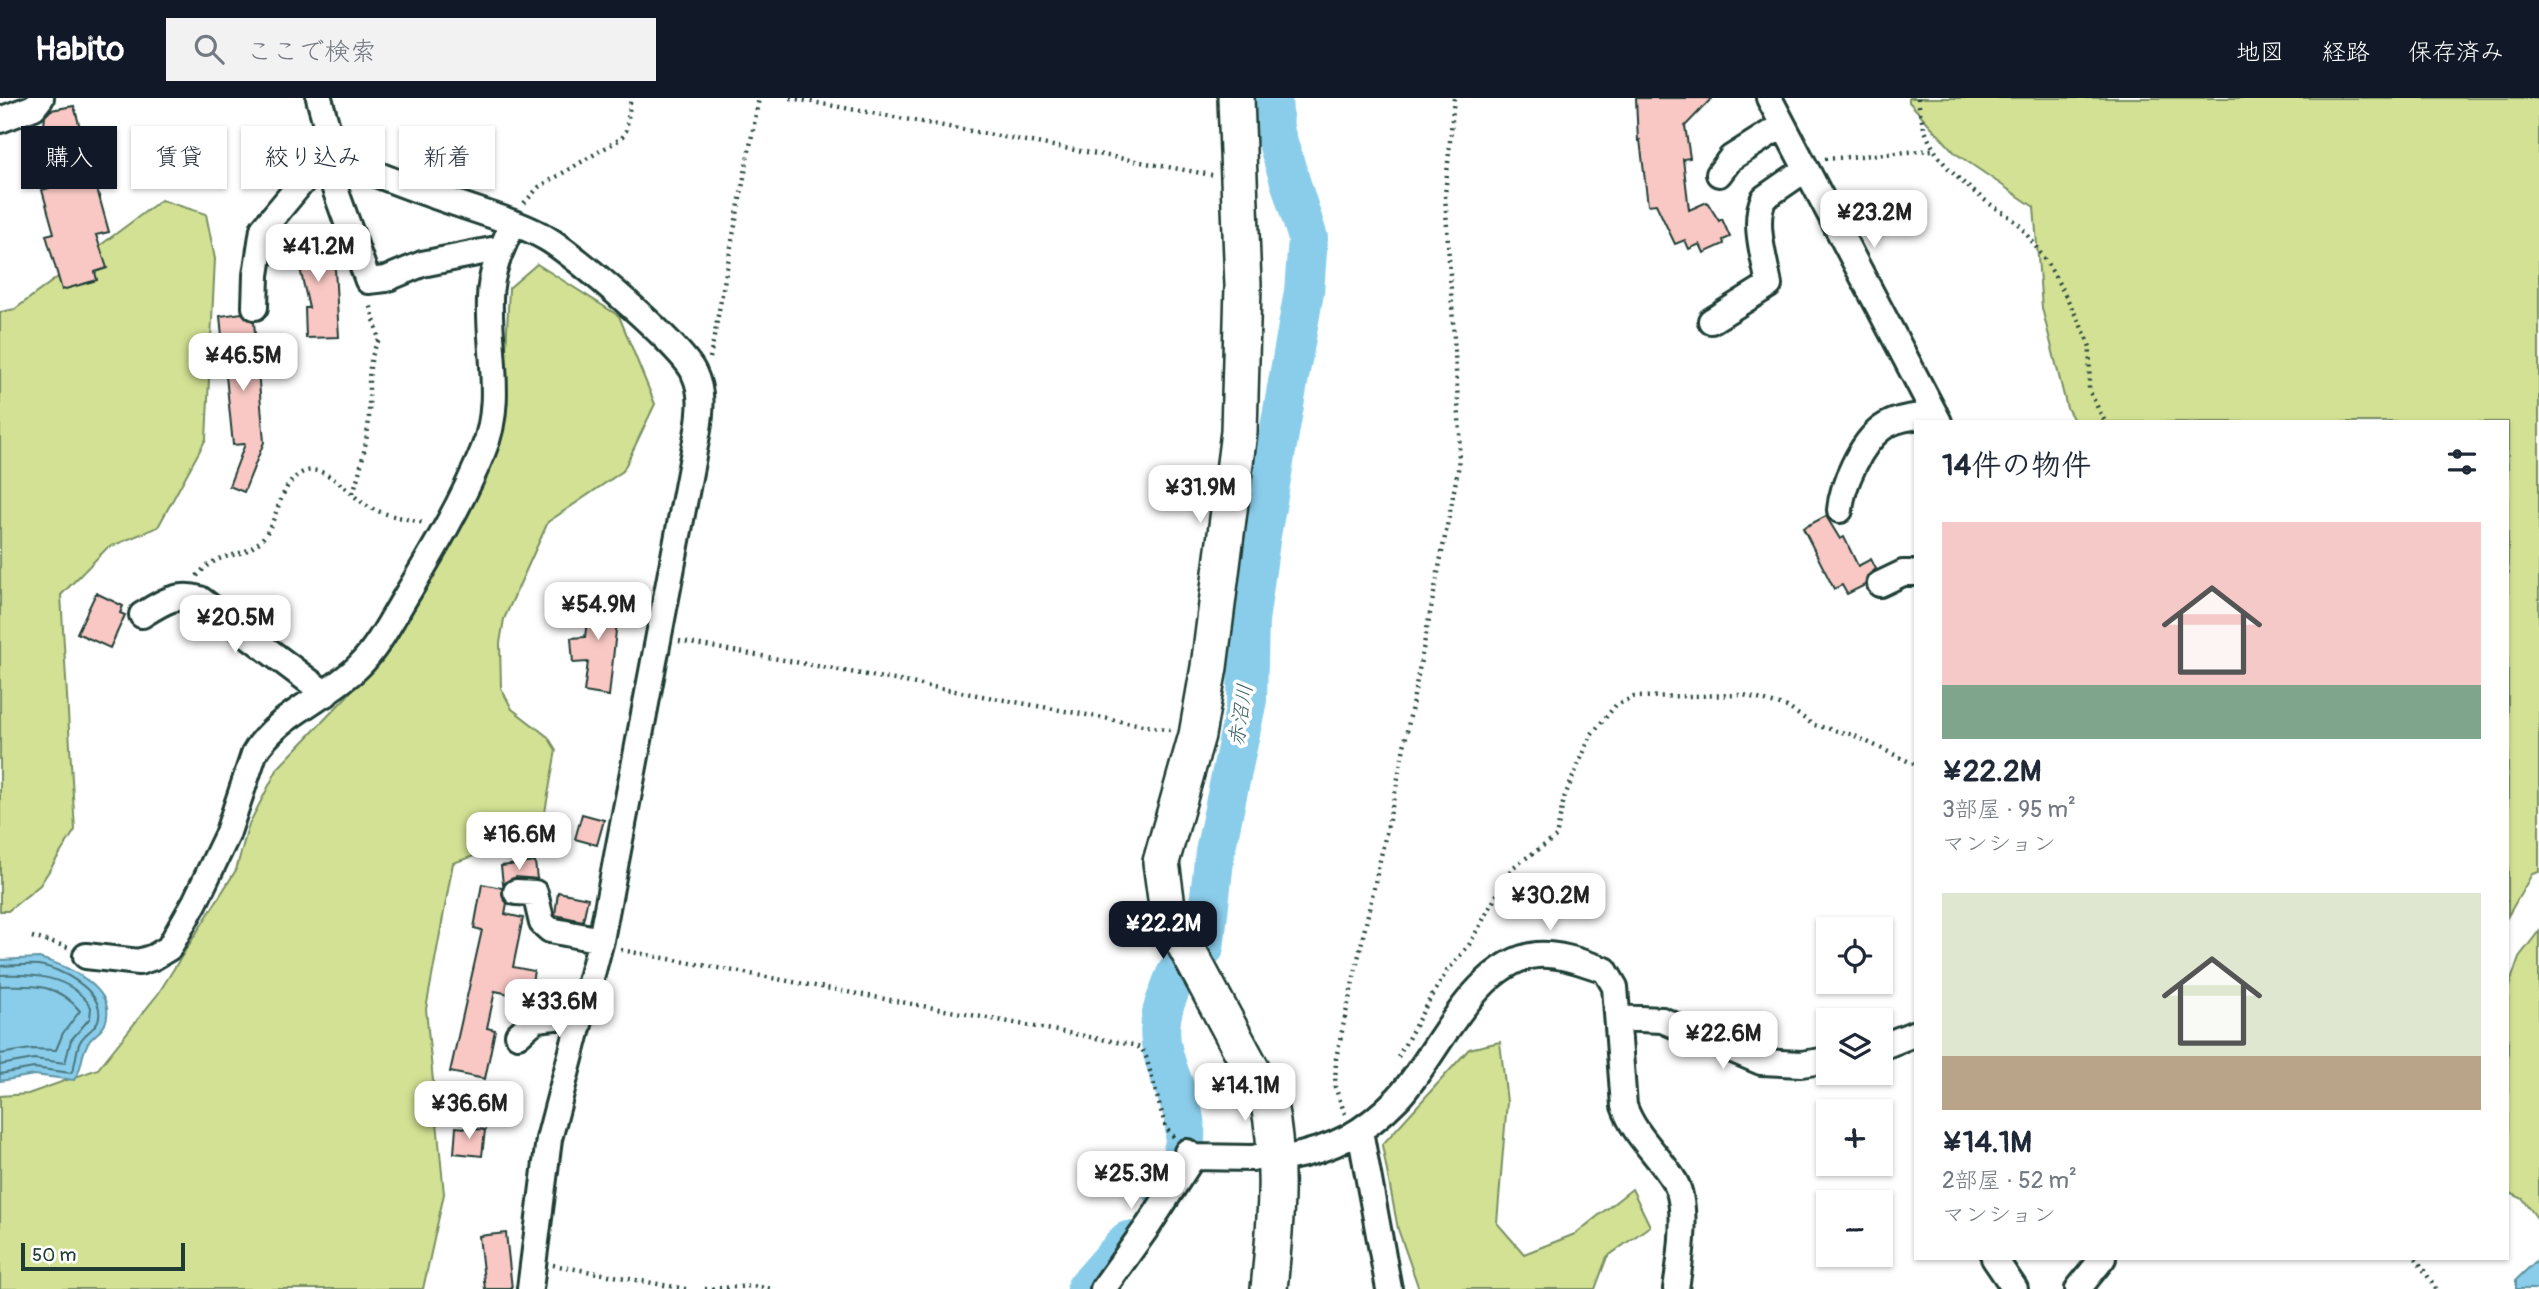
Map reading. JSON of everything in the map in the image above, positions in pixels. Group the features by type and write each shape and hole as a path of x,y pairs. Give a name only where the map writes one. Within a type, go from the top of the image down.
{"street":[{"path":"0,120 34,107 41,98"},
{"path":"319,98 328,126"},
{"path":"1236,98 1242,286 1239,432 1219,601 1196,735 1161,862 1167,906 1177,930 1268,1100 1276,1152 1269,1289"},
{"path":"1769,98 1937,418 1901,419 1880,429 1862,453 1847,481 1841,494 1840,510"},
{"path":"1719,174 1731,158 1783,125"},
{"path":"1712,321 1769,285 1762,240 1761,204 1764,198 1804,165"},
{"path":"385,177 513,223 563,248 660,334 694,370 702,404 601,943 549,1139 530,1289"},
{"path":"255,307 256,275 263,229 300,189"},
{"path":"335,189 368,281 386,279 422,264 502,248"},
{"path":"86,956 139,962 169,948 195,902 227,835 254,754 261,742 326,694 362,663 383,634 445,529 484,449 490,429 493,359 491,281 513,223"},
{"path":"1880,584 1903,573 1914,573"},
{"path":"142,615 163,602 180,596 200,599 326,694"},
{"path":"516,891 535,893 542,923 550,930 601,943"},
{"path":"1103,1289 1148,1226 1183,1148 1253,1158 1276,1152 1286,1158 1309,1154 1356,1133 1398,1098 1474,992 1517,960 1537,955 1565,958 1605,970 1615,987 1624,1106 1630,1124 1675,1181 1681,1194 1682,1231 1676,1289"},
{"path":"518,1035 536,1019 583,1014"},
{"path":"1618,1018 1662,1020 1761,1062 1816,1061"},
{"path":"1893,1042 1914,1034"},
{"path":"1356,1133 1389,1289"},
{"path":"1995,1260 2015,1289"},
{"path":"2078,1289 2101,1260"}],"path":[{"path":"513,223 529,195 621,138 626,131 631,98"},
{"path":"702,404 759,98"},
{"path":"790,98 1237,180"},
{"path":"1356,1133 1335,1087 1336,1058 1395,793 1458,470 1460,434 1445,195 1454,98"},
{"path":"1918,98 1927,141 1933,150 1961,181 2018,223 2049,266 2090,347 2089,390 2104,420"},
{"path":"1804,165 1933,150"},
{"path":"353,494 368,429 372,351 379,340 368,281"},
{"path":"180,596 208,564 257,544 271,524 288,485 297,478 316,471 338,480 364,504 445,529"},
{"path":"657,637 1196,735"},
{"path":"1395,1067 1427,1003 1447,971 1469,945 1512,868 1556,837 1564,799 1586,746 1608,713 1624,700 1689,694 1744,695 1787,707 1814,726 1853,736 1914,764"},
{"path":"601,943 1133,1045 1142,1049 1146,1057 1166,1128 1183,1148"},
{"path":"2417,1260 2436,1289"},
{"path":"533,1262 686,1289"},
{"path":"705,1289 752,1286 773,1289"}],"green space":[{"path":"1909,98 2539,98 2539,872 2532,874 2509,914 2509,420 2074,420 2067,408 2042,308 2034,207 1955,153 1909,102"},
{"path":"161,200 206,214 215,259 206,439 158,527 107,548 61,595 75,830 40,885 8,911 0,911 0,312 15,309"},
{"path":"537,264 619,316 655,404 623,471 548,522 504,619 500,643 501,688 512,709 548,737 556,750 545,812 534,836 453,863 426,1009 444,1194 423,1289 0,1289 0,1096 28,1094 98,1069 158,994 236,870 249,824 278,768 348,695 450,545 487,468 506,351 509,288"},
{"path":"2539,931 2539,1221 2523,1199 2509,1192 2509,986 2519,957"},
{"path":"1500,1042 1507,1102 1497,1223 1524,1254 1575,1234 1632,1189 1650,1226 1607,1257 1595,1289 1419,1289 1398,1229 1382,1145 1469,1049"}],"water":[{"path":"39,958 63,966 97,990 107,1011 105,1024 87,1045 74,1080 34,1075 0,1081 0,960"},
{"path":"2539,1258 2539,1289 2516,1289 2516,1280"}],"building":[{"path":"1636,98 1712,98 1685,126 1690,158 1683,159 1689,210 1707,202 1719,221 1722,219 1730,237 1723,240 1724,244 1704,253 1700,244 1689,249 1685,240 1675,244 1656,204 1648,205 1640,140 1638,141"},
{"path":"74,106 80,126 44,126 45,116 51,110"},
{"path":"97,189 109,232 96,235 107,268 95,272 97,280 62,290 46,235 54,233 42,190"},
{"path":"322,228 326,253 332,252 335,269 339,337 306,338 305,308 309,308 292,233"},
{"path":"242,313 254,322 264,442 244,492 229,486 245,444 233,445 220,316"},
{"path":"1826,516 1840,539 1844,537 1858,566 1871,559 1876,569 1867,576 1865,585 1847,594 1842,585 1834,589 1803,528"},
{"path":"591,590 620,593 609,696 584,692 588,662 573,663 571,638 585,637"},
{"path":"96,593 123,606 120,613 125,615 110,648 77,633"},
{"path":"582,814 604,820 597,845 575,839"},
{"path":"535,862 537,879 516,877 503,884 501,866"},
{"path":"482,884 502,888 503,898 507,903 505,914 523,918 513,967 534,971 529,998 495,991 487,1028 495,1030 485,1079 450,1072 482,930 474,928"},
{"path":"558,892 588,898 583,921 555,915"},
{"path":"456,1127 485,1130 482,1156 454,1153"},
{"path":"506,1233 512,1289 485,1289 479,1236"}],"waterway":[{"name":"赤沼川","path":"1162,1190 1179,1163 1185,1138 1183,1115 1162,1047 1161,1022 1177,972 1204,948 1215,852 1247,700 1249,621 1260,541 1304,292 1308,238 1274,130 1272,98"},
{"name":"赤沼川","path":"1086,1289 1128,1241"}]}
